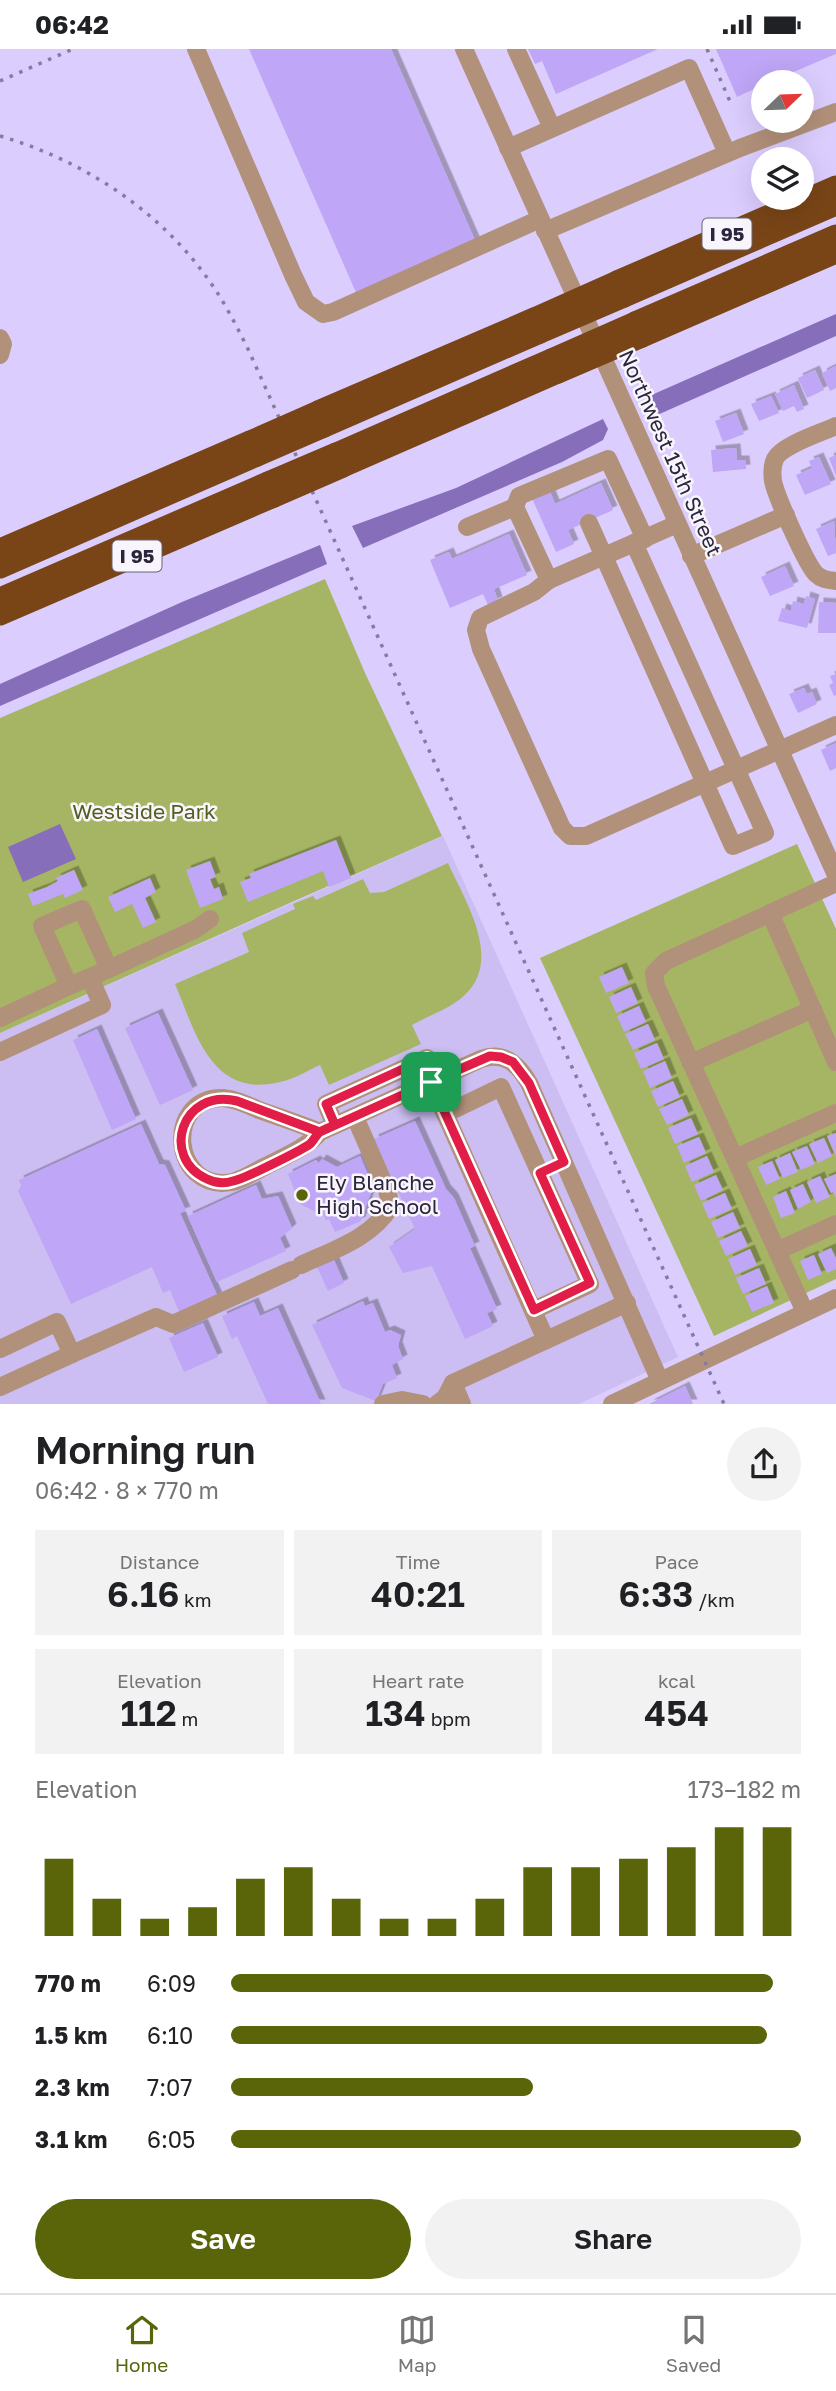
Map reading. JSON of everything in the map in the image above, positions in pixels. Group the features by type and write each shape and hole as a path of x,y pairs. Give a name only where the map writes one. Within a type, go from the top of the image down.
{"highway":[{"name":"I 95","path":"0,549 253,449 621,289 836,186"},
{"path":"621,289 836,205"},
{"path":"639,330 836,235"},
{"name":"I 95","path":"0,615 271,489 555,366 836,253"},
{"path":"0,568 253,449"},
{"path":"0,598 271,489"}],"street":[{"path":"196,49 293,275 306,302 323,314 543,225 836,112"},
{"name":"Northwest 15th Street","path":"464,49 836,874"},
{"path":"516,49 552,128"},
{"path":"509,148 688,68 727,153"},
{"path":"0,338 3,344 0,355"},
{"path":"836,426 784,449 776,457 772,468 773,479 786,515 815,573 825,580 836,581"},
{"path":"549,580 515,507 519,496 608,459 640,541 765,833 733,846 589,523"},
{"path":"467,527 515,507"},
{"path":"691,556 786,515"},
{"path":"677,524 549,580 534,592 480,618 477,630 486,661 562,828 570,836 586,836 836,725"},
{"path":"805,1312 656,986 654,973 666,961 836,883"},
{"path":"69,986 42,926 82,909 109,969"},
{"path":"770,913 836,1062"},
{"path":"0,1018 196,929 210,919"},
{"path":"0,1052 102,1006 90,978"},
{"path":"691,1063 813,1009"},
{"path":"328,1128 224,1098 205,1103 191,1112 183,1127 181,1140 189,1165 200,1176 220,1183 236,1181 310,1143 328,1128 434,1080 490,1056 513,1062 529,1083 660,1381"},
{"path":"328,1128 326,1104 427,1058 445,1114 547,1340"},
{"path":"445,1114 501,1087 590,1283 534,1310"},
{"path":"735,1159 836,1113"},
{"path":"0,1388 156,1317 173,1324 366,1234 383,1219 391,1206 387,1189 355,1117"},
{"path":"540,1173 564,1162"},
{"path":"777,1251 836,1224"},
{"path":"612,1404 836,1298"},
{"path":"437,1404 445,1398 453,1383 627,1303"},
{"path":"0,1349 57,1322 72,1354"},
{"path":"453,1383 462,1404"},
{"path":"392,1403 408,1401 423,1404"}],"shaded area":[{"path":"836,314 836,336 655,416 647,397"},
{"path":"603,419 608,429 603,440 562,462 363,548 352,526 456,488"},
{"path":"320,545 327,564 0,706 0,684 182,602"},
{"path":"60,824 76,859 23,882 8,847"},
{"name":"Ely Blanche High School","path":"443,836 678,1357 579,1404 0,1404 0,1033"}],"green space":[{"name":"Westside Park","path":"325,579 365,673 442,836 0,1033 0,718"},
{"path":"797,844 836,929 836,1279 714,1336 540,958"},
{"path":"448,863 479,935 479,971 471,988 456,1002 412,1025 421,1044 329,1085 320,1065 285,1081 257,1085 237,1081 222,1071 210,1058 199,1041 175,984 249,952 242,933 295,909 293,904 313,896 316,900 363,879 370,893 384,892"}],"building":[{"path":"249,49 391,49 477,245 358,297"},
{"path":"528,49 658,49 556,94 542,61 535,64"},
{"path":"716,49 836,49 836,54 798,70 751,70 751,91 737,97"},
{"path":"836,366 836,388 830,391 822,373"},
{"path":"815,370 824,390 807,398 798,378"},
{"path":"794,385 804,409 797,412 794,406 783,411 775,394"},
{"path":"771,396 779,413 759,421 751,404"},
{"path":"736,413 744,434 723,442 715,421"},
{"path":"736,448 737,460 745,460 746,469 713,472 711,450"},
{"path":"836,455 836,476 829,458"},
{"path":"819,457 831,484 805,495 796,475 812,468 809,461"},
{"path":"601,483 613,510 568,530 574,544 556,552 531,496 549,489 555,504"},
{"path":"834,521 836,553 828,556 816,529"},
{"path":"509,534 527,575 494,589 498,601 488,605 483,594 450,608 430,560 449,552 452,559"},
{"path":"785,566 794,586 770,596 761,577"},
{"path":"806,596 815,599 807,628 778,621 782,608 791,611 793,601 804,604"},
{"path":"819,602 836,603 836,633 818,633"},
{"path":"836,674 834,696 829,685 833,683 830,676"},
{"path":"804,688 807,694 812,692 817,704 798,713 789,694"},
{"path":"836,743 836,768 830,771 821,750"},
{"path":"336,840 351,878 329,887 323,871 248,902 240,882 251,878 249,874"},
{"path":"210,861 216,877 210,879 214,889 219,887 223,899 200,908 186,870"},
{"path":"74,870 83,890 65,898 63,894 33,906 28,894 47,887 58,881 56,878"},
{"path":"150,878 156,892 145,898 156,922 143,928 132,904 115,912 108,897"},
{"path":"622,967 629,983 606,993 599,977"},
{"path":"631,987 638,1003 616,1013 609,997"},
{"path":"639,1006 646,1022 624,1032 617,1016"},
{"path":"158,1013 193,1090 160,1105 125,1028"},
{"path":"648,1024 655,1040 633,1050 625,1034"},
{"path":"97,1029 136,1119 112,1130 73,1040"},
{"path":"657,1043 664,1059 641,1069 634,1053"},
{"path":"665,1061 672,1078 650,1088 643,1071"},
{"path":"673,1081 680,1097 658,1107 651,1091"},
{"path":"682,1099 689,1115 667,1125 659,1109"},
{"path":"691,1118 698,1134 675,1144 668,1128"},
{"path":"415,1121 475,1246 470,1248 497,1309 487,1313 493,1326 465,1339 432,1266 403,1273 389,1247 415,1229 374,1139"},
{"path":"141,1124 159,1164 165,1165 186,1211 180,1213 218,1297 180,1314 170,1290 163,1293 152,1267 71,1304 18,1191 21,1186 19,1180"},
{"path":"836,1133 836,1157 827,1136"},
{"path":"699,1137 706,1153 684,1163 677,1146"},
{"path":"824,1138 832,1156 818,1163 809,1144"},
{"path":"807,1146 815,1164 801,1170 792,1152"},
{"path":"790,1153 798,1172 783,1178 775,1160"},
{"path":"360,1156 373,1187 361,1221 335,1232 322,1212 300,1204 288,1174 316,1160 319,1163 322,1159 337,1167"},
{"path":"707,1156 714,1172 692,1182 685,1166"},
{"path":"772,1161 780,1179 766,1185 758,1167"},
{"path":"836,1174 836,1198 824,1179"},
{"path":"716,1175 723,1190 701,1201 694,1185"},
{"path":"820,1176 830,1197 816,1203 807,1182"},
{"path":"803,1184 811,1202 798,1209 790,1190"},
{"path":"256,1185 262,1199 278,1196 292,1228 280,1238 286,1251 217,1282 188,1216"},
{"path":"786,1191 795,1213 781,1218 773,1197"},
{"path":"725,1193 732,1209 709,1219 702,1203"},
{"path":"733,1212 740,1228 718,1238 711,1222"},
{"path":"741,1231 748,1246 726,1256 719,1241"},
{"path":"831,1248 836,1258 836,1269 827,1273 818,1254"},
{"path":"750,1249 757,1265 735,1275 728,1259"},
{"path":"814,1255 822,1274 808,1280 800,1261"},
{"path":"334,1260 344,1283 328,1291 317,1267"},
{"path":"759,1268 766,1284 743,1294 736,1278"},
{"path":"767,1286 774,1303 752,1312 745,1296"},
{"path":"363,1301 365,1306 373,1303 385,1332 390,1330 401,1335 398,1346 403,1359 392,1365 397,1378 383,1384 376,1401 342,1388 312,1325"},
{"path":"254,1302 260,1316 278,1308 321,1404 268,1404 237,1336 232,1339 222,1316"},
{"path":"203,1323 218,1357 184,1372 169,1338"},
{"path":"685,1386 693,1404 649,1404"}],"railway":[{"path":"0,81 73,49"},
{"path":"707,49 732,106"},
{"path":"0,136 30,146 89,173 142,209 188,254 225,304 248,349 724,1404"}],"place":[{"name":"Ely Blanche High School","path":"302,1195"}],"route":[{"path":"431,1082 320,1132 237,1101 218,1099 191,1112 183,1127 182,1147 189,1165 200,1176 220,1183 236,1181 310,1143 320,1132 335,1125 326,1104 427,1058 437,1079 481,1059 501,1057 513,1062 529,1083 564,1162 540,1173 590,1283 534,1310 431,1082"}]}
